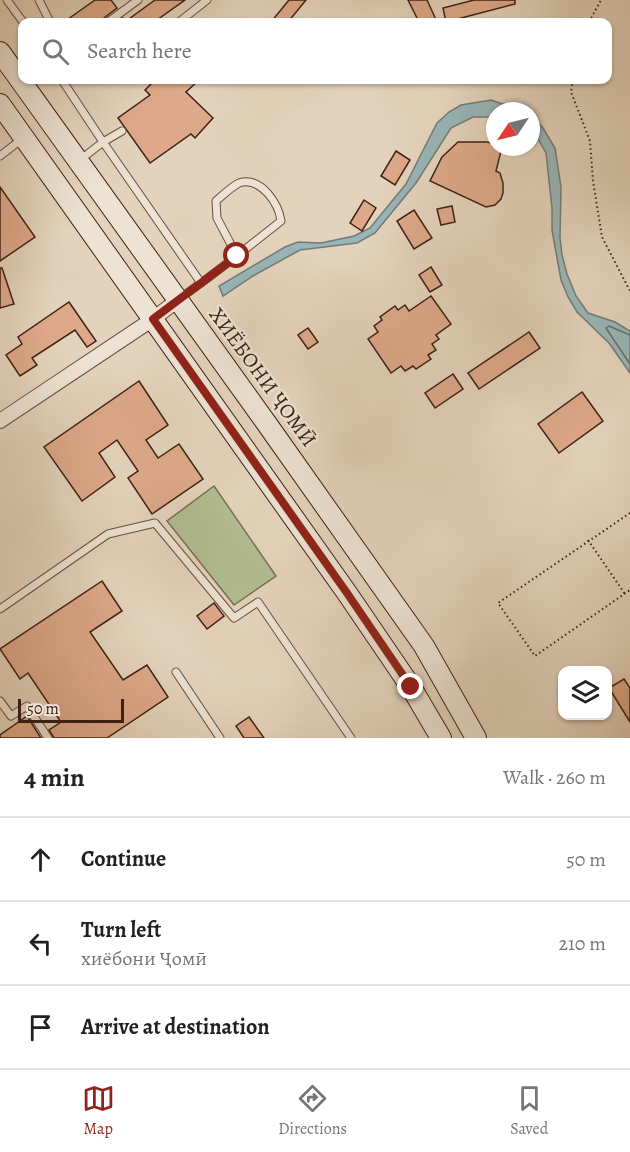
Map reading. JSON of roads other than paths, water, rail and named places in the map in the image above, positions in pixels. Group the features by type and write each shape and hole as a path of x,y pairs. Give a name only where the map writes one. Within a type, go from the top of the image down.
{"main road":[{"name":"ХИЁБОНИ ҶОМӢ","path":"0,52 18,71"},
{"name":"ХИЁБОНИ ҶОМӢ","path":"30,84 78,162 423,646 476,738"},
{"path":"0,104 347,593 411,687 441,738"}],"street":[{"path":"0,421 178,300"}],"lane":[{"path":"7,0 20,18"},
{"path":"39,0 48,18"},
{"path":"113,18 138,0"},
{"path":"184,18 207,0"},
{"path":"65,84 201,283"},
{"path":"78,162 103,142 122,131"},
{"path":"0,156 24,137"},
{"path":"178,300 237,256 281,221 280,212 271,198 263,189 251,182 239,183 216,201 217,218 237,256"},
{"path":"0,609 108,534 155,522 234,618 258,602 351,738"},
{"path":"176,672 220,738"},
{"path":"0,701 11,716 27,706 48,738"}],"water":[{"path":"491,100 497,102 486,102 486,117 473,117 451,128 416,183 375,233 357,243 300,250 223,296 219,286 285,247 298,242 321,243 354,236 370,228 406,184 437,123 461,105"},
{"path":"540,125 555,148 561,187 560,238 567,274 576,296 588,313 615,322 630,331 630,373 609,343 577,312 561,280 552,230 546,153 540,142"}]}
